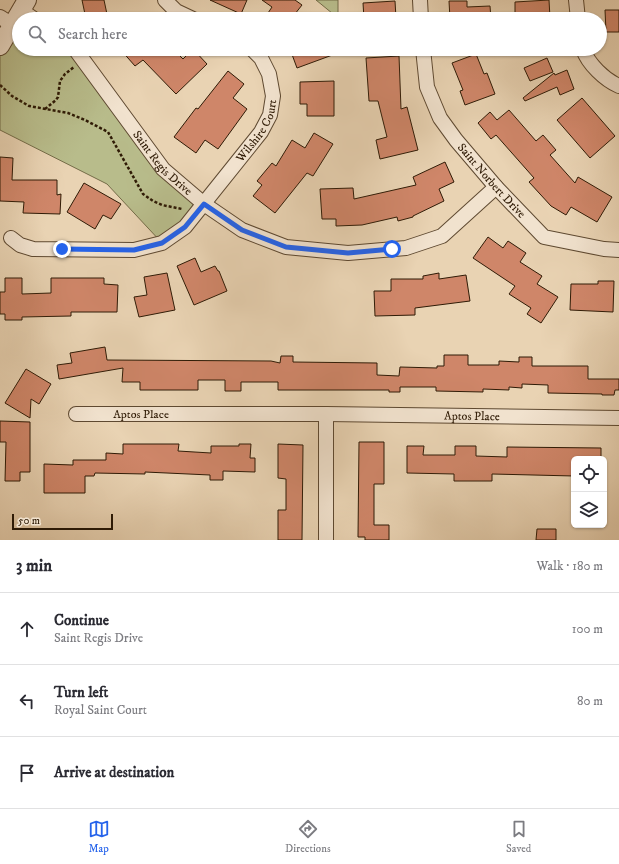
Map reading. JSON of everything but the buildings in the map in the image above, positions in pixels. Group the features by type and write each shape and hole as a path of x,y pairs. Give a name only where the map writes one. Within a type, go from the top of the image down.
{"street":[{"path":"165,0 178,12"},
{"path":"420,0 421,12"},
{"path":"576,0 577,12"},
{"path":"0,46 12,26"},
{"name":"Saint Regis Drive","path":"80,56 163,169 204,204 242,230 286,247 348,253 406,248 442,236 496,188"},
{"name":"Wilshire Court","path":"11,238 20,245 33,249 134,250 162,243 185,227 261,132 270,115 273,96 269,74 259,56"},
{"name":"Saint Norbert Drive","path":"424,56 427,87 440,118 456,140 496,188 544,237 604,250 619,250"},
{"path":"587,56 599,72 611,83 619,86"},
{"name":"Aptos Place","path":"76,414 326,414 619,418"},
{"path":"326,414 326,540"}],"path":[{"path":"45,109 53,104 58,97 59,85 63,77 76,66"},
{"path":"0,85 21,102 29,106 68,113 108,132 143,194 162,205 184,209"}],"green space":[{"path":"316,0 338,0 338,12 331,12"},
{"path":"12,29 12,56 80,56 163,169 204,204 162,243 107,184 0,130 0,46"}],"route":[{"path":"62,249 134,250 162,243 185,227 204,204 242,230 286,247 348,253 392,249"}]}
